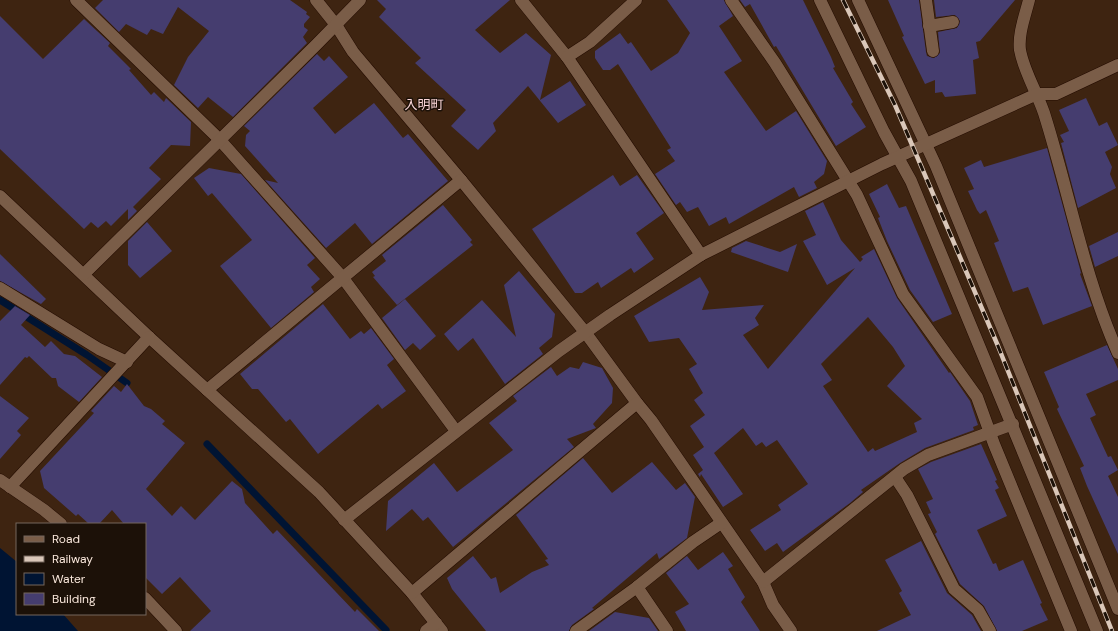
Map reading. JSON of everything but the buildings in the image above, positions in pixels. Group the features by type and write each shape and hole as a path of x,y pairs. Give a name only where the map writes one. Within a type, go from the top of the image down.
{"street":[{"path":"76,0 219,139 343,278 456,431"},
{"path":"316,0 336,25 353,52 461,180 585,332 651,420 763,582 773,605 791,631"},
{"path":"84,274 360,0"},
{"path":"521,0 568,58 701,255"},
{"path":"568,58 590,42 636,0"},
{"path":"731,0 775,63 857,195 903,294 977,397 1071,631"},
{"path":"820,0 884,132 912,181 1097,631"},
{"path":"858,0 927,144 1118,609"},
{"path":"926,0 933,52"},
{"path":"1030,0 1020,37 1020,50 1023,62 1044,112 1088,266 1118,353"},
{"path":"929,26 953,22"},
{"path":"344,520 456,431 585,332 701,255 898,157 1037,94 1056,94 1118,65"},
{"path":"207,390 461,180"},
{"path":"0,196 149,337 319,492 412,593 439,627 426,631"},
{"path":"0,288 125,364"},
{"path":"10,487 149,337"},
{"path":"412,593 637,403"},
{"path":"763,582 895,478 904,469 928,455 1013,424"},
{"path":"895,478 907,495 954,589 978,610 990,631"},
{"path":"0,480 60,523"},
{"path":"576,631 637,587 693,542 721,523"},
{"path":"637,587 667,631"},
{"path":"146,599 176,631"}],"water":[{"path":"0,548 16,561 16,615 64,615 78,631 0,631"}],"waterway":[{"path":"0,300 87,355 127,383"},
{"path":"207,444 386,630"}],"railway":[{"path":"843,0 895,105 998,346 1112,631"}],"district":[{"name":"入明町","path":"424,104"}]}
